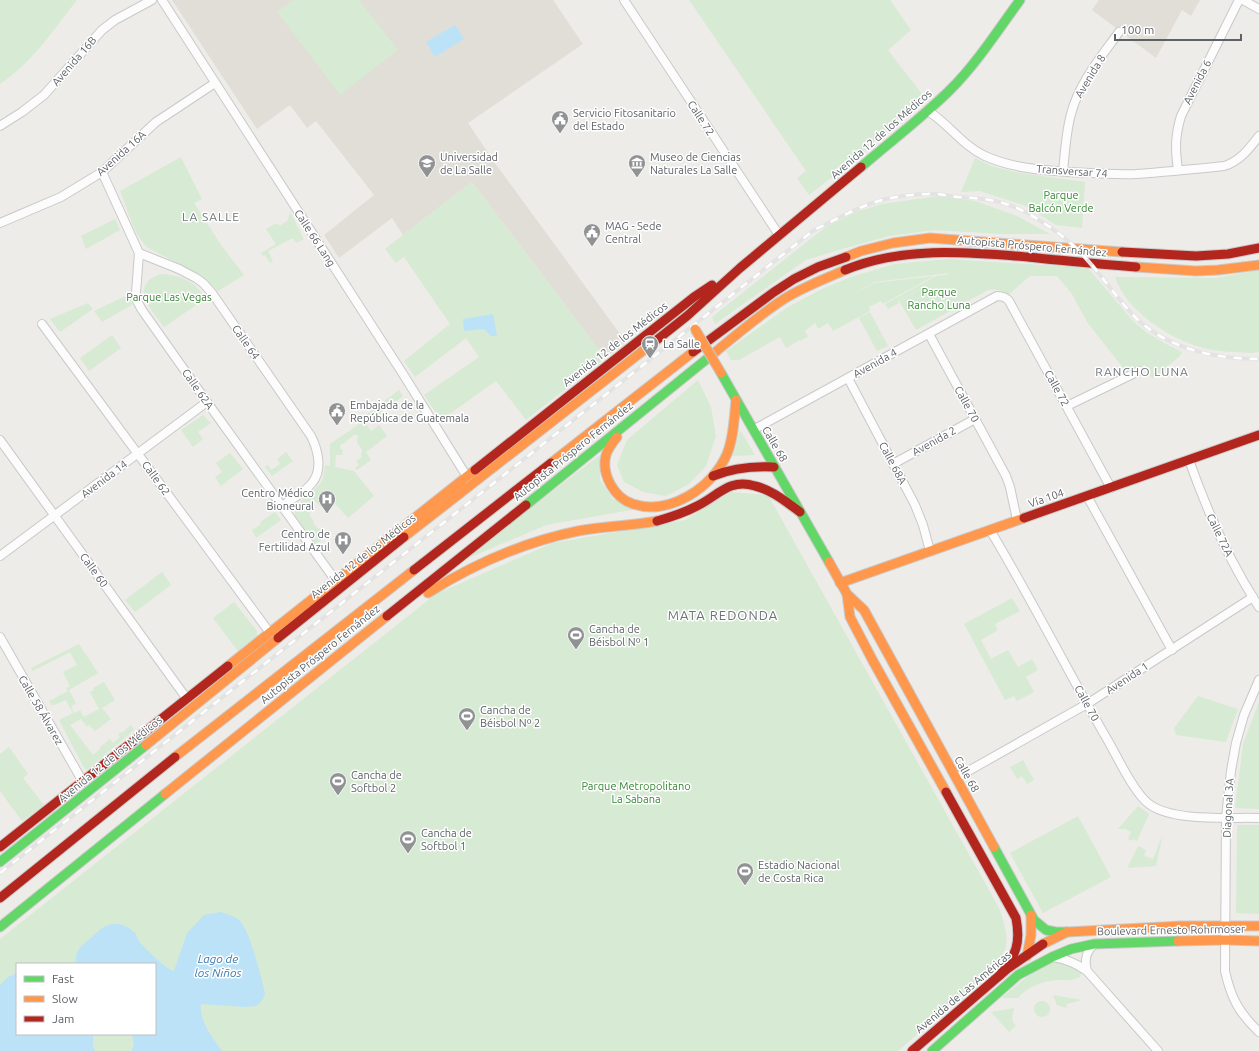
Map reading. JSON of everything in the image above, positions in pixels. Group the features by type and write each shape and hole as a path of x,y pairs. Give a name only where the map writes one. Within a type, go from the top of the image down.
{"main road":[{"name":"Avenida 12 de los Médicos","path":"0,847 270,633 339,584 472,484 687,316 740,268 928,111 952,88 973,63 1020,0"},
{"name":"Autopista Próspero Fernández","path":"0,898 178,755 690,354 794,279 818,267 861,251 893,243 930,238 1196,256 1228,254 1259,248"},
{"name":"Autopista Próspero Fernández","path":"0,927 750,324 783,300 804,288 863,263 889,257 934,252 971,252 1145,268 1196,271 1243,268 1259,264"},
{"name":"Avenida 12 de los Médicos","path":"0,862 62,814 467,476 694,297 740,268"},
{"path":"687,316 690,304 694,297"},
{"name":"Calle 68","path":"680,308 687,316 721,373 840,583 847,594 864,610 1031,915 1040,926 1046,930 1060,933 1067,932"},
{"path":"657,398 616,438 606,455 605,466 608,478 613,488 621,498 632,504 648,507 668,505 686,497 700,488 720,467 731,442 736,400"},
{"name":"Vía 104","path":"840,583 1259,435"},
{"path":"711,477 735,468 748,466 774,466"},
{"path":"346,648 432,590 468,569 544,540 578,532 644,523 667,518 703,503 728,487 737,484 750,484 762,488 800,512"},
{"name":"Calle 68","path":"847,594 850,617 1016,918 1019,930 1018,944 1013,958 1000,975"},
{"path":"150,805 159,790 190,759 188,754 178,755"},
{"path":"1018,975 1029,952 1031,915"},
{"name":"Boulevard Ernesto Rohrmoser","path":"1029,952 1053,938 1067,932 1138,928 1259,926"},
{"name":"Boulevard Ernesto Rohrmoser","path":"1018,975 1071,949 1094,944 1225,940 1259,941"},
{"name":"Avenida de Las Américas","path":"912,1051 1029,952"},
{"name":"Avenida de Las Américas","path":"932,1051 1018,975"}],"street":[{"name":"Avenida 16B","path":"0,126 22,112 44,95 102,30 115,20 152,0"},
{"name":"Calle 66 Lang","path":"162,0 403,374 472,484"},
{"name":"Calle 72","path":"624,0 779,236"},
{"name":"Avenida 6","path":"1178,170 1175,146 1180,116 1239,0"},
{"path":"1243,0 1259,9"},
{"name":"Avenida 8","path":"1063,171 1066,139 1071,114 1078,95 1090,72 1119,32"},
{"name":"Avenida 16A","path":"0,223 61,197 102,172 156,122 215,83"},
{"name":"Transversar 74","path":"928,111 961,140 984,156 1003,163 1031,169 1136,174 1224,166 1232,164 1242,156 1259,136"},
{"path":"102,172 139,253"},
{"name":"Calle 62A","path":"139,253 136,284 137,301 142,310 339,584"},
{"name":"Calle 64","path":"139,253 179,269 203,283 212,293 311,436 318,452 316,475 313,482 305,490 282,506"},
{"name":"Calle 72","path":"997,296 1003,297 1009,301 1111,488"},
{"name":"Avenida 4","path":"753,430 997,296"},
{"name":"Calle 62","path":"42,324 270,633"},
{"name":"Calle 70","path":"929,334 1006,476 1010,487 1017,520"},
{"path":"1067,406 1139,371"},
{"name":"Calle 68A","path":"848,378 920,516 930,551"},
{"name":"Avenida 14","path":"0,556 207,402"},
{"name":"Avenida 2","path":"893,464 975,419"},
{"name":"Calle 60","path":"0,440 187,699"},
{"name":"Calle 72A","path":"1189,460 1207,508 1223,543 1259,607"},
{"path":"1087,496 1172,650"},
{"name":"Calle 70","path":"990,530 1137,791 1149,804 1166,813 1191,817 1259,818"},
{"name":"Avenida 1","path":"956,778 1087,704 1253,597"},
{"name":"Calle 58 Álvarez","path":"0,638 83,782"},
{"name":"Diagonal 3A","path":"1225,940 1226,817 1231,771 1236,743 1244,715 1259,680"},
{"path":"1225,940 1225,971 1229,990 1238,1009 1259,1032"},
{"path":"1087,971 1085,965 1087,953 1094,944"},
{"path":"1052,957 1067,960 1081,966 1087,971 1158,1051"}],"shaded area":[{"path":"172,0 553,0 583,44 468,123 495,163 626,342 605,358 472,182 403,235 392,218 339,258 324,235 374,195 316,121 307,128 290,105 257,129"},
{"path":"1099,0 1200,0 1191,16 1182,10 1156,58 1092,10"}],"green space":[{"path":"0,0 77,0 51,34 22,67 0,84"},
{"path":"293,0 359,0 398,50 340,95 277,12"},
{"path":"689,0 890,0 911,30 888,50 925,98 844,168 809,195 797,178 806,171"},
{"path":"181,157 202,199 194,203 221,245 244,275 218,291 204,277 148,248 138,236 120,191"},
{"name":"Parque Balcón Verde","path":"975,158 991,166 1020,173 1085,182 1082,228 1056,225 1026,206 980,191 961,192"},
{"path":"472,182 605,358 526,420 496,381 441,420 424,395 479,357 466,338 415,377 404,361 450,324 404,257 396,263 385,249"},
{"path":"939,196 975,201 1017,216 1050,234 1001,234 934,230 889,236 806,260 715,324 712,317 827,226 856,212 882,204"},
{"path":"290,212 304,239 296,243 293,238 268,251 273,262 270,263 265,255 263,256 261,253 276,244 266,229 274,224 281,225 288,220"},
{"path":"115,219 120,230 86,249 81,236"},
{"name":"Parque Rancho Luna","path":"948,259 1088,268 1133,321 1146,332 1182,352 1180,356 1152,379 1145,365 1127,373 1087,322 1072,294 1057,276 1030,276 1008,295 999,290 988,290 916,330 899,301 949,273 874,282 854,294 874,283 934,276 883,304 881,301 869,307 870,311 833,331 828,323 818,329 815,323 805,331 808,337 786,348 780,337 739,360 731,360 726,351 788,307 824,288 854,276 895,264"},
{"path":"1259,270 1259,352 1253,353 1228,352 1203,348 1190,344 1164,331 1139,312 1129,301 1115,277 1216,278"},
{"name":"Parque Las Vegas","path":"160,274 187,280 197,288 205,299 164,327 149,306 144,292 145,285 150,279"},
{"path":"946,275 898,301 899,303 888,309 885,304 936,276"},
{"path":"132,293 130,298 132,305 102,322 94,311"},
{"path":"88,303 93,309 60,332 50,319"},
{"path":"870,312 888,346 877,351 859,318"},
{"path":"112,335 121,348 89,371 80,358"},
{"path":"698,380 711,407 716,436 706,466 689,484 666,496 643,492 624,482 617,465 627,440"},
{"path":"399,390 403,396 366,424 371,431 379,425 387,436 366,452 371,460 357,470 355,468 359,465 356,461 361,458 362,450 357,442 358,435 354,435 345,443 341,444 340,449 343,450 342,455 336,455 335,467 354,471 374,496 348,518 325,492 320,496 326,503 321,507 315,501 307,508 311,513 309,515 314,521 313,523 318,529 320,528 326,536 315,545 295,516 295,509 297,505 320,484 323,478 325,465 330,466 330,444 358,425 357,422"},
{"path":"203,415 211,423 198,432 203,439 193,447 181,430"},
{"path":"740,430 755,455 733,456"},
{"path":"286,452 293,461 272,476 265,467 268,465 271,470 280,464 277,459"},
{"path":"230,453 243,469 221,486 215,477 222,472 216,463"},
{"path":"600,455 600,480 613,499 637,509 546,525 459,562"},
{"name":"Parque Metropolitano La Sabana","path":"731,492 768,495 999,908 1005,927 1006,946 993,968 898,1051 0,1051 0,939 436,594 553,543 685,520"},
{"path":"275,512 281,520 256,538 252,530 261,524 260,522"},
{"path":"162,572 171,585 135,612 125,600"},
{"path":"1012,598 1020,611 995,624 998,630 981,640 991,659 1008,650 1018,667 1032,659 1038,670 1026,677 1034,692 1017,701 1014,696 1005,700 964,624"},
{"path":"234,602 257,631 257,636 238,651 213,618"},
{"path":"79,644 98,673 69,690 76,703 71,707 74,713 80,710 84,717 99,709 90,692 94,690 93,688 104,682 115,700 102,708 111,719 95,731 89,725 87,727 81,719 70,725 93,755 110,739 113,743 120,737 118,734 121,732 122,733 131,725 134,730 87,770 84,768 59,720 73,713 66,700 52,706 49,701 68,691 66,688 70,686 63,672 77,665 70,652 33,671 31,668"},
{"path":"1198,696 1238,709 1226,742 1176,735 1174,728"},
{"path":"1259,702 1259,809 1235,808 1243,744"},
{"path":"9,747 28,774 23,778 44,805 22,821 0,791 0,754"},
{"path":"1023,760 1034,780 1027,784 1022,776 1017,779 1010,767"},
{"path":"1138,806 1149,814 1137,841 1133,839 1132,841 1128,839 1131,832 1125,829 1118,829"},
{"path":"1078,816 1111,877 1043,913 1010,853"},
{"path":"1237,825 1259,825 1259,914 1236,913"},
{"path":"1163,834 1156,866 1127,868 1138,846 1146,850 1144,856 1153,859"},
{"path":"1052,961 1068,964 1079,969 1082,971 1080,977 1072,980 1058,980 1041,983 1026,990 1018,998 1001,998 1039,967"},
{"path":"1053,995 1082,1000 1067,1004 1066,1008 1057,1005"},
{"path":"1042,1001 1048,1003 1050,1009 1048,1015 1042,1017 1036,1015 1034,1009 1036,1003"},
{"path":"1014,1008 1012,1019 1016,1026 1009,1032 991,1012"}],"water":[{"path":"455,25 464,39 435,57 426,42"},
{"path":"493,314 497,336 491,336 484,329 464,331 463,319"},
{"name":"Lago de los Niños","path":"221,912 238,919 242,924 251,943 265,993 263,999 257,1006 244,1007 201,1004 204,1023 222,1051 132,1051 134,1044 132,1035 156,1035 156,963 76,963 77,952 104,927 112,924 120,924 132,930 148,951 166,967 174,971 187,933 204,915"},
{"path":"16,973 16,1035 93,1035 93,1046 95,1051 0,1051 0,985 8,977"}],"railway":[{"path":"0,873 814,230 858,209 891,198 932,194 997,201 1018,208 1037,218 1056,231 1072,245 1094,267 1121,302 1149,329 1178,345 1193,350 1226,357 1259,359"}],"traffic: fast":[{"path":"861,167 918,119 961,79 1020,0"},
{"path":"526,505 713,354"},
{"path":"721,373 829,562"},
{"path":"0,862 146,745"},
{"path":"0,927 165,794"},
{"path":"994,847 1034,920 1046,930 1067,932"},
{"path":"932,1051 1018,975 1052,957 1071,949 1094,944 1178,941"}],"traffic: slow":[{"path":"846,257 861,251 893,243 930,238 1122,252"},
{"path":"1136,267 1196,271 1259,265"},
{"path":"713,354 757,318 784,299 806,287 845,270"},
{"path":"695,329 721,373"},
{"path":"404,537 658,339"},
{"path":"551,463 693,352"},
{"path":"617,437 608,450 605,462 607,477 615,491 626,501 647,507 661,506 675,502 689,496 701,487 712,477 720,466 727,454 731,441 736,400"},
{"path":"228,666 475,470"},
{"path":"840,583 1024,518"},
{"path":"428,593 445,582 500,555 538,541 578,531 657,521"},
{"path":"829,562 847,594 864,610 994,847"},
{"path":"175,757 414,570"},
{"path":"847,594 850,617 946,792"},
{"path":"165,794 387,616"},
{"path":"146,745 278,638"},
{"path":"1027,956 1031,935 1031,915"},
{"path":"1043,944 1067,932 1181,926 1259,926"},
{"path":"1178,941 1259,941"}],"traffic: jam":[{"path":"658,339 861,167"},
{"path":"1122,252 1196,256 1228,254 1259,248"},
{"path":"845,270 867,262 889,257 935,253 1005,255 1136,267"},
{"path":"693,352 794,279 818,267 846,257"},
{"path":"475,470 694,297 712,285"},
{"path":"1024,518 1259,435"},
{"path":"414,570 551,463"},
{"path":"713,476 743,468 774,467"},
{"path":"657,521 687,511 724,489 738,484 746,484 767,490 800,512"},
{"path":"387,616 526,505"},
{"path":"278,638 404,537"},
{"path":"0,847 228,666"},
{"path":"0,898 175,757"},
{"path":"946,792 1016,918 1018,935 1016,949 1000,975"},
{"path":"912,1051 1007,969 1043,944"}],"place":[{"name":"Servicio Fitosanitario del Estado","path":"560,134"},
{"name":"Universidad de La Salle","path":"427,178"},
{"name":"Museo de Ciencias Naturales La Salle","path":"637,178"},
{"name":"MAG - Sede Central","path":"592,247"},
{"name":"La Salle","path":"650,359"},
{"name":"Embajada de la República de Guatemala","path":"337,426"},
{"name":"Centro Médico Bioneural","path":"327,514"},
{"name":"Centro de Fertilidad Azul","path":"343,555"},
{"name":"Cancha de Béisbol Nº 1","path":"576,650"},
{"name":"Cancha de Béisbol Nº 2","path":"467,731"},
{"name":"Cancha de Softbol 2","path":"338,796"},
{"name":"Cancha de Softbol 1","path":"408,854"},
{"name":"Estadio Nacional de Costa Rica","path":"745,886"}],"district":[{"name":"LA SALLE","path":"211,217"},
{"name":"RANCHO LUNA","path":"1142,372"},
{"name":"MATA REDONDA","path":"723,615"}]}
